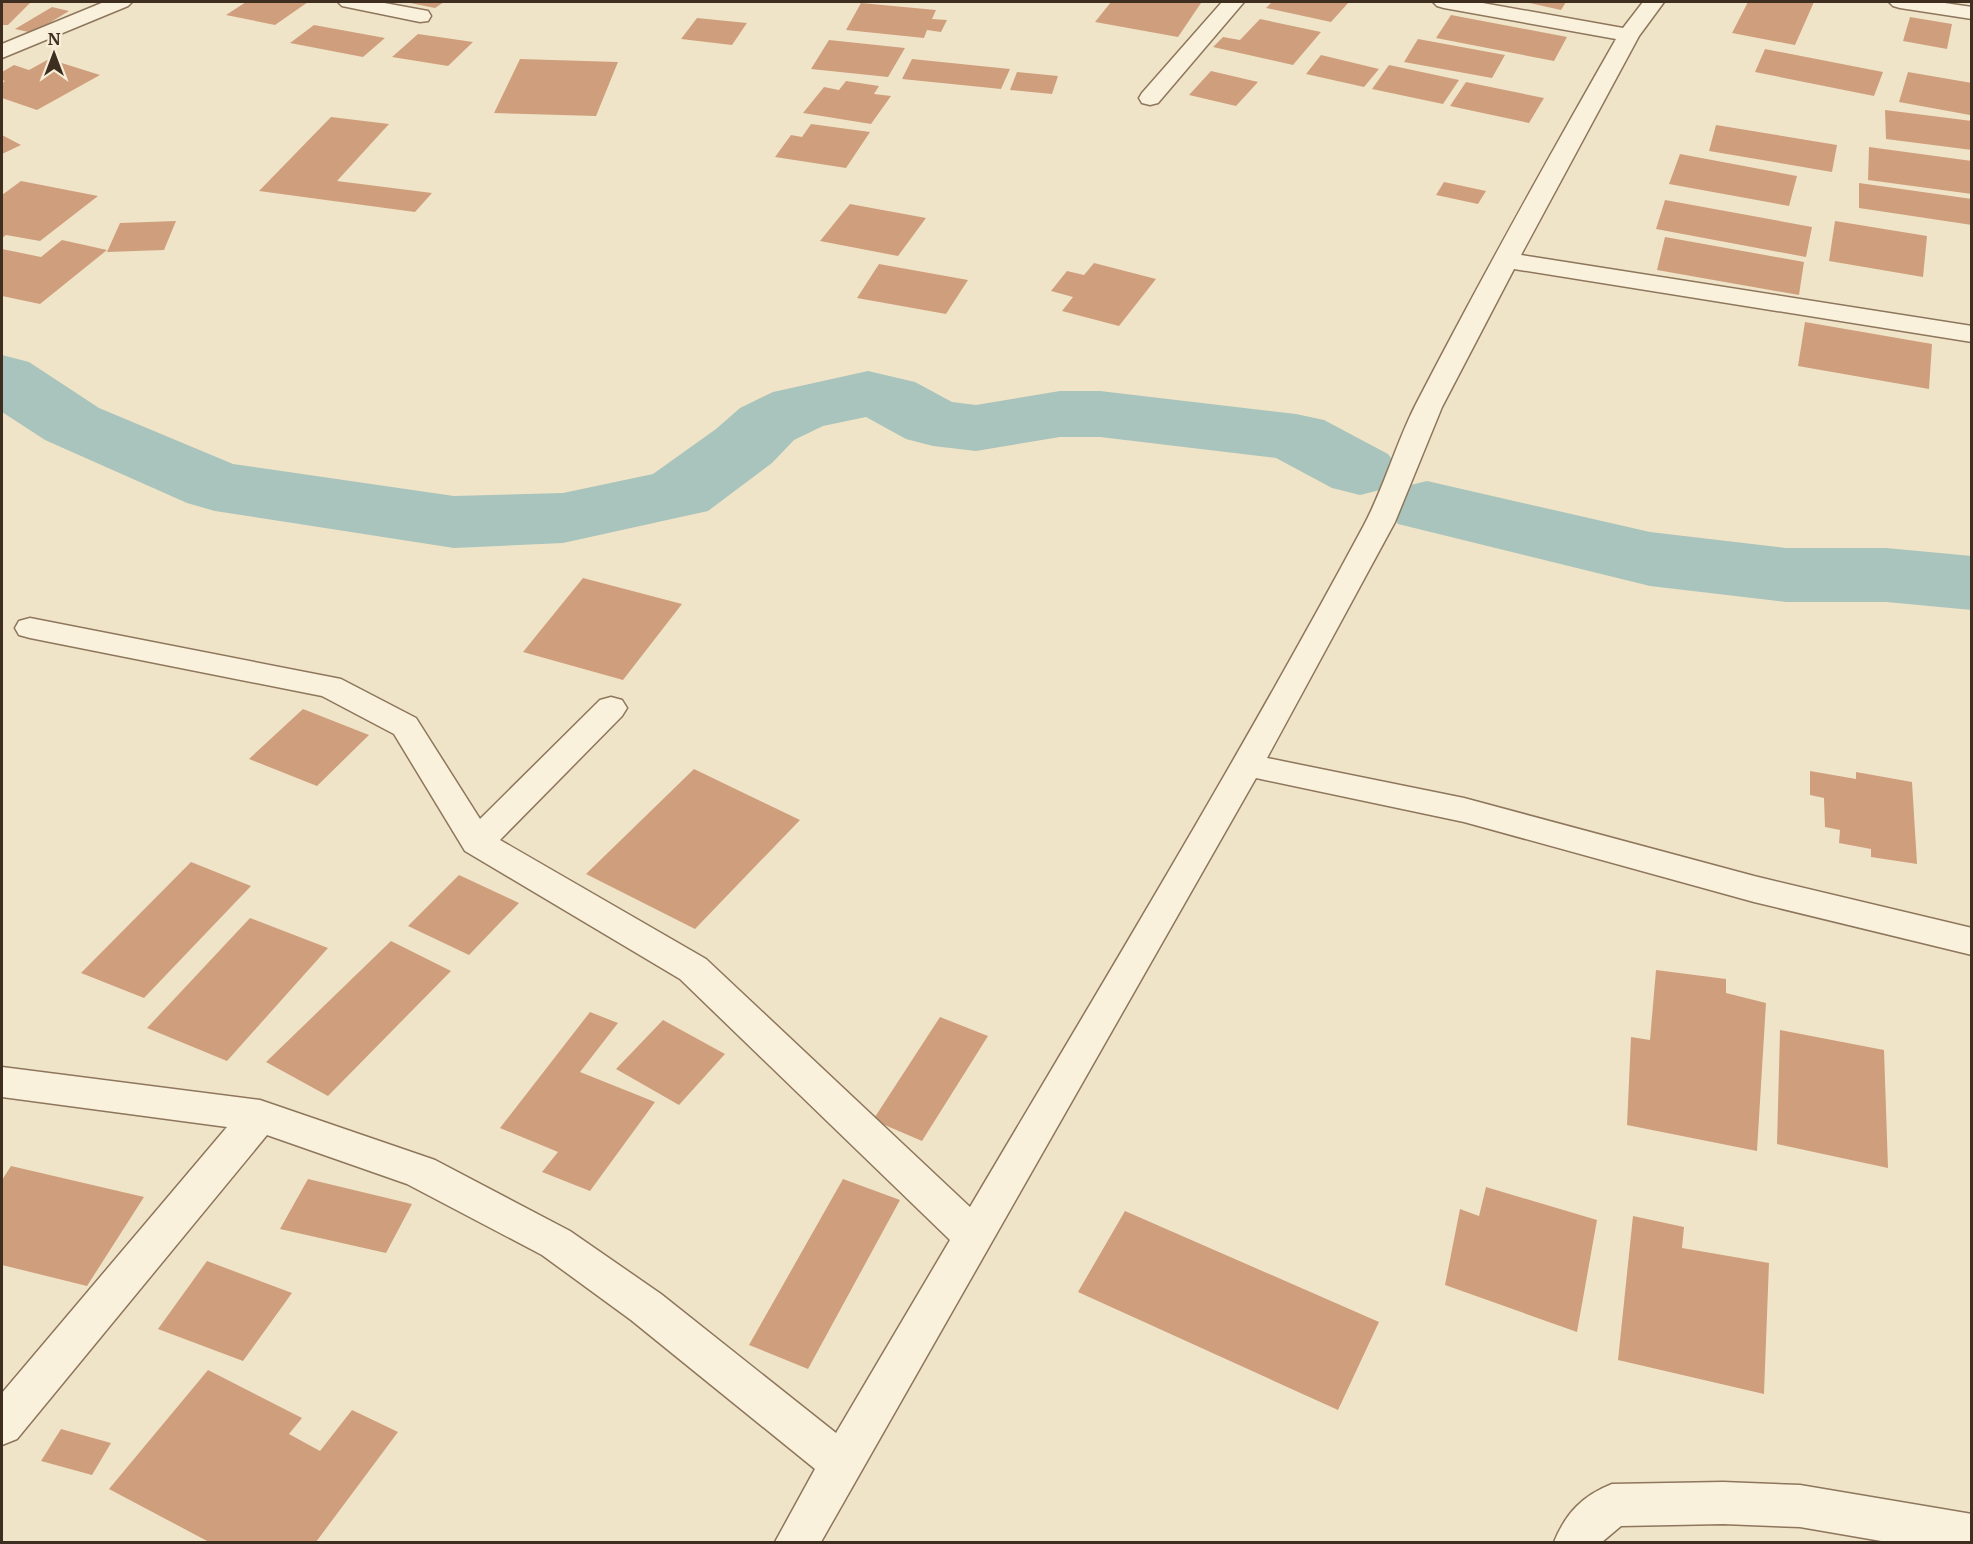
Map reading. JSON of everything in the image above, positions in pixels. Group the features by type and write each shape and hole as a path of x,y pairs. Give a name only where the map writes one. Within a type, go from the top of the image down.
{"street":[{"path":"2,52 121,2"},
{"path":"349,2 420,16"},
{"path":"1150,98 1233,2"},
{"path":"1444,2 1629,35"},
{"path":"798,1542 1246,765 1380,522 1428,407 1505,260 1629,35 1653,2"},
{"path":"1900,2 1971,13"},
{"path":"1505,260 1971,334"},
{"path":"30,628 330,687 405,726 477,842 693,969 974,1237"},
{"path":"477,842 611,708"},
{"path":"1246,765 1464,810 1754,889 1971,942"},
{"path":"2,1082 260,1116 421,1172 556,1243 646,1307 842,1464"},
{"path":"2,1425 260,1116"},
{"path":"1576,1542 1580,1533 1612,1505 1712,1503 1800,1506 1971,1536"}],"building":[{"path":"2,2 31,2 8,25 2,25"},
{"path":"246,2 308,2 275,25 226,15"},
{"path":"405,2 444,2 435,8"},
{"path":"1111,2 1201,3 1178,37 1095,22"},
{"path":"1272,2 1349,2 1331,22 1266,8"},
{"path":"1525,2 1566,2 1561,10"},
{"path":"1748,2 1814,2 1795,45 1732,33"},
{"path":"861,3 936,10 932,19 947,20 941,32 927,30 924,38 846,30"},
{"path":"52,7 69,11 33,33 15,29"},
{"path":"1451,15 1567,37 1554,61 1436,38"},
{"path":"1910,17 1952,24 1947,49 1903,41"},
{"path":"697,18 747,23 732,45 681,39"},
{"path":"1260,19 1321,32 1293,65 1213,47 1223,37 1240,40"},
{"path":"314,25 385,38 363,57 290,43"},
{"path":"418,34 473,42 448,66 392,57"},
{"path":"1418,39 1505,55 1492,78 1404,62"},
{"path":"829,40 905,48 888,77 811,69"},
{"path":"1765,49 1883,72 1874,96 1755,72"},
{"path":"1321,55 1379,69 1364,87 1306,74"},
{"path":"49,59 100,75 37,110 2,98 2,83 5,81 2,80 2,72 14,65 29,70"},
{"path":"520,59 618,62 596,116 494,113"},
{"path":"912,59 1010,69 1001,89 902,79"},
{"path":"1389,65 1459,80 1443,104 1372,89"},
{"path":"1211,71 1258,82 1236,106 1189,95"},
{"path":"1017,72 1058,76 1052,94 1010,90"},
{"path":"1908,72 1972,83 1970,115 1899,102"},
{"path":"846,81 879,86 874,94 891,96 871,124 803,113 824,87 839,90"},
{"path":"1466,82 1544,98 1529,123 1450,106"},
{"path":"1885,110 1972,121 1972,150 1886,139"},
{"path":"331,117 389,124 337,181 432,193 415,212 259,191"},
{"path":"811,124 870,132 846,168 775,157 791,135 802,137"},
{"path":"1716,125 1837,145 1832,172 1709,151"},
{"path":"2,135 21,145 2,154"},
{"path":"1869,147 1972,161 1972,194 1868,180"},
{"path":"1680,154 1797,176 1789,206 1669,184"},
{"path":"21,181 98,196 40,241 6,235 2,238 2,195"},
{"path":"1444,182 1486,191 1478,204 1436,195"},
{"path":"1859,183 1972,199 1972,225 1859,208"},
{"path":"1665,200 1812,227 1806,257 1656,229"},
{"path":"850,204 926,218 898,256 820,241"},
{"path":"176,221 164,250 107,252 120,223"},
{"path":"1835,221 1927,236 1923,277 1829,261"},
{"path":"1665,237 1804,262 1799,295 1657,270"},
{"path":"62,240 107,250 40,304 2,296 2,249 41,257"},
{"path":"1094,263 1156,279 1119,326 1062,311 1073,297 1051,291 1067,271 1084,275"},
{"path":"879,264 968,280 946,314 857,298"},
{"path":"1805,322 1932,344 1929,389 1798,366"},
{"path":"583,578 682,604 623,680 523,652"},
{"path":"303,709 369,735 317,786 249,759"},
{"path":"694,769 800,820 695,929 586,874"},
{"path":"1810,771 1856,779 1856,772 1912,782 1917,864 1871,857 1871,849 1839,843 1840,830 1825,827 1824,798 1810,795"},
{"path":"191,862 251,886 144,998 81,973"},
{"path":"459,875 519,903 469,955 408,926"},
{"path":"250,918 328,948 227,1061 147,1028"},
{"path":"391,941 451,971 328,1096 266,1062"},
{"path":"1656,970 1726,979 1726,993 1766,1003 1757,1151 1627,1125 1631,1037 1650,1040"},
{"path":"590,1012 618,1023 580,1072 655,1102 590,1191 542,1172 558,1152 500,1128"},
{"path":"940,1017 988,1036 922,1141 873,1120"},
{"path":"663,1020 725,1054 679,1105 616,1069"},
{"path":"1780,1030 1884,1050 1888,1168 1777,1144"},
{"path":"11,1166 144,1197 87,1286 2,1265 2,1180"},
{"path":"308,1179 412,1204 386,1253 280,1229"},
{"path":"843,1179 900,1200 808,1369 749,1345"},
{"path":"1486,1187 1597,1220 1577,1332 1445,1285 1460,1209 1479,1216"},
{"path":"1125,1211 1379,1322 1338,1410 1078,1292"},
{"path":"1633,1216 1684,1227 1682,1248 1769,1263 1764,1394 1618,1360"},
{"path":"207,1261 292,1293 243,1361 158,1329"},
{"path":"208,1370 302,1418 289,1434 320,1451 352,1410 398,1432 316,1542 209,1542 109,1489"},
{"path":"61,1429 111,1443 92,1475 41,1461"}],"waterway":[{"path":"2,378 72,424 215,486 454,522 563,518 679,493 744,446 767,424 800,408 868,394 888,398 933,423 976,428 1060,414 1100,414 1296,437 1360,471"},
{"path":"1427,506 1650,559 1786,575 1886,575 1972,583"}]}
